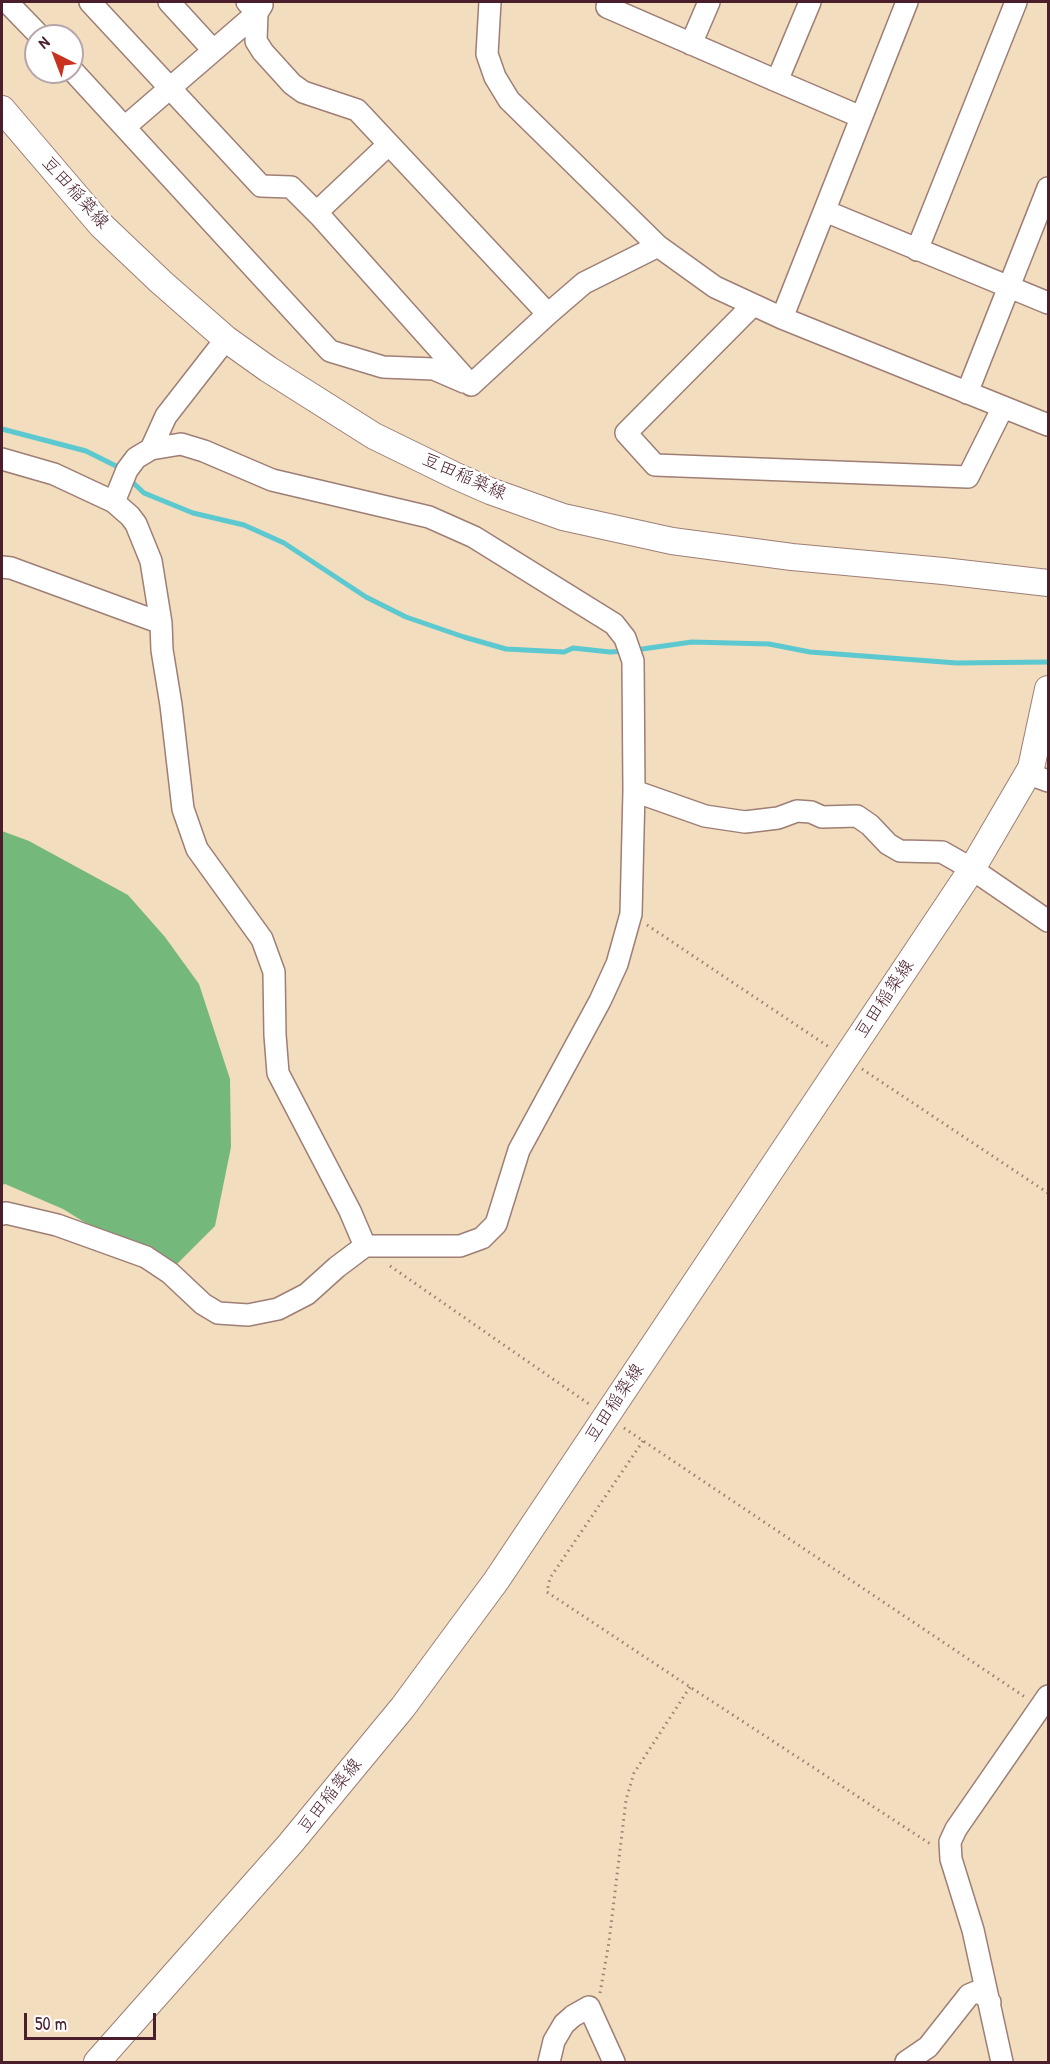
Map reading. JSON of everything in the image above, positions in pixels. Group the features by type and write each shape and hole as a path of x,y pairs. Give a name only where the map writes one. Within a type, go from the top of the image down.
{"main road":[{"name":"豆田稲築線","path":"2,109 101,225 226,339 374,436 482,487 563,517 672,541 792,558 943,571 1048,584"},
{"name":"豆田稲築線","path":"97,2062 290,1844 404,1707 496,1581 1036,774 1048,689"}],"street":[{"path":"90,2 261,186 291,187 317,212 471,385"},
{"path":"169,2 213,50"},
{"path":"490,2 487,54 495,77 509,100 658,246 715,287 753,305 1048,425"},
{"path":"610,2 607,7 861,117"},
{"path":"692,44 709,2"},
{"path":"777,81 810,2"},
{"path":"782,318 907,2"},
{"path":"917,250 1016,2"},
{"path":"18,5 31,24"},
{"path":"126,126 213,50 256,5"},
{"path":"256,5 256,41 292,84 303,92 357,110 548,314"},
{"path":"84,82 330,351 383,368 434,369 471,385"},
{"path":"317,212 389,144"},
{"path":"968,393 1048,188"},
{"path":"825,211 1048,303"},
{"path":"471,385 584,282 658,246"},
{"path":"753,305 626,433 655,465 968,477 1003,407"},
{"path":"151,449 166,416 226,339"},
{"path":"2,1214 57,1225 146,1257 170,1273 203,1304 218,1313 248,1316 278,1309 307,1294 365,1246 460,1246 482,1238 496,1224 519,1150 600,1001 617,964 631,914 634,791 633,661 625,638 614,624 474,537 429,517 272,480 204,451 181,444 151,449 136,458 127,470 114,502"},
{"path":"2,459 54,474 114,502 130,516 143,540 151,561 161,623 162,650 183,809 197,849 262,939 274,972 278,1073 350,1211 365,1246"},
{"path":"2,567 11,568 161,623"},
{"path":"634,791 705,816 745,822 778,818 797,811 811,812 822,817 857,816 870,825 888,844 900,851 942,852 972,869 1048,921"},
{"path":"1002,2062 973,1930 951,1858 950,1842 956,1829 1044,1702"},
{"path":"906,2062 928,2047 969,1995 976,1992 984,1995 990,2002"},
{"path":"549,2062 554,2041 564,2024 590,2007 614,2062"}],"path":[{"path":"365,1246 394,1270 644,1441 1044,1702"},
{"path":"644,1441 550,1578 547,1592 951,1858"},
{"path":"590,2007 599,1994 609,1942 626,1800 634,1773 690,1687"}],"green space":[{"path":"2,831 29,841 128,895 165,937 199,984 230,1079 231,1147 215,1226 173,1268 110,1238 63,1209 5,1184 2,1185"}],"waterway":[{"path":"2,429 86,451 116,466 122,472"},
{"path":"128,478 144,493 193,513 244,525 284,543 366,597 406,617 506,649 564,652 573,648 610,652 626,651"},
{"path":"635,650 692,642 769,644 810,652 957,663 1048,662"}]}
